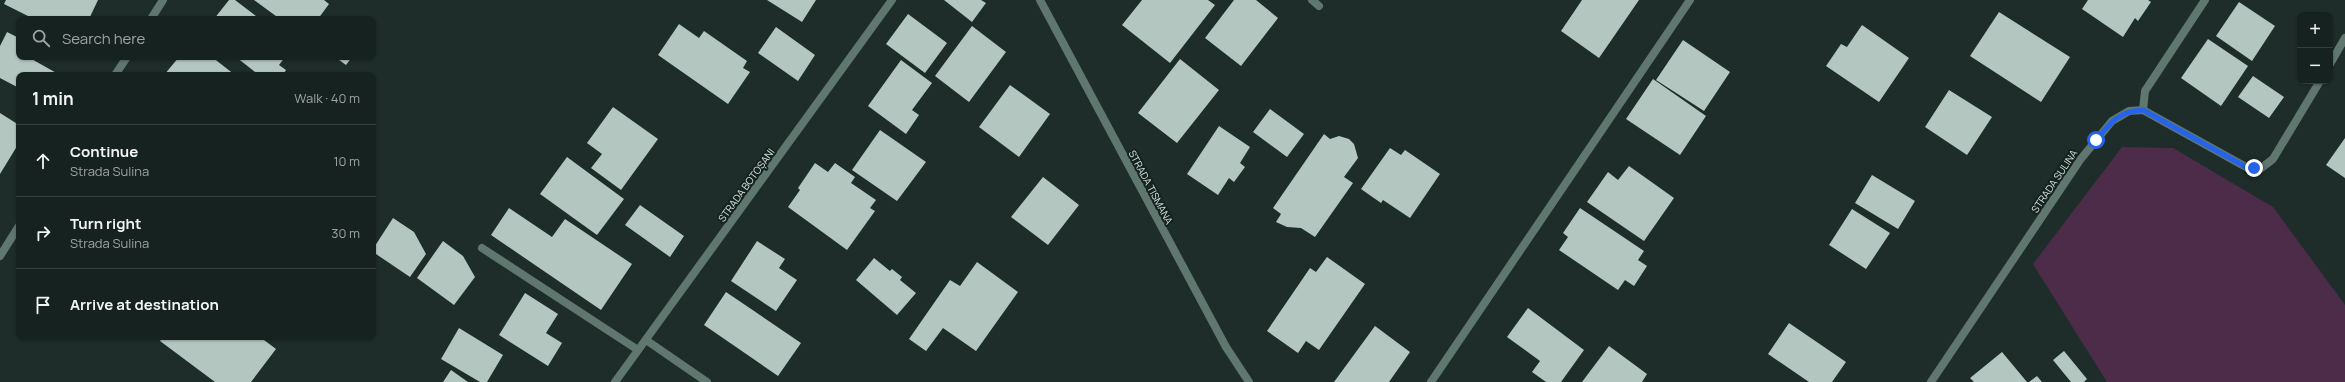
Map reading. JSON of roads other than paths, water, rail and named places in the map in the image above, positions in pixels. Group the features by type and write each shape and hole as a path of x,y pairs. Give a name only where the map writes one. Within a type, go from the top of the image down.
{"street":[{"path":"153,16 163,0"},
{"name":"STRADA BOTOȘANI","path":"616,382 892,0"},
{"name":"STRADA TISMANA","path":"1040,0 1222,340 1249,382"},
{"path":"1312,0 1319,6"},
{"path":"1430,382 1690,0"},
{"path":"2205,0 2145,91 2143,110 2246,167 2260,169 2273,159 2318,84"},
{"path":"2333,59 2345,38"},
{"path":"117,72 125,60"},
{"name":"STRADA SULINA","path":"1931,382 2080,160 2112,121 2129,111 2143,110"},
{"path":"0,256 16,231"},
{"path":"482,248 638,350"},
{"path":"646,340 707,382"}]}
